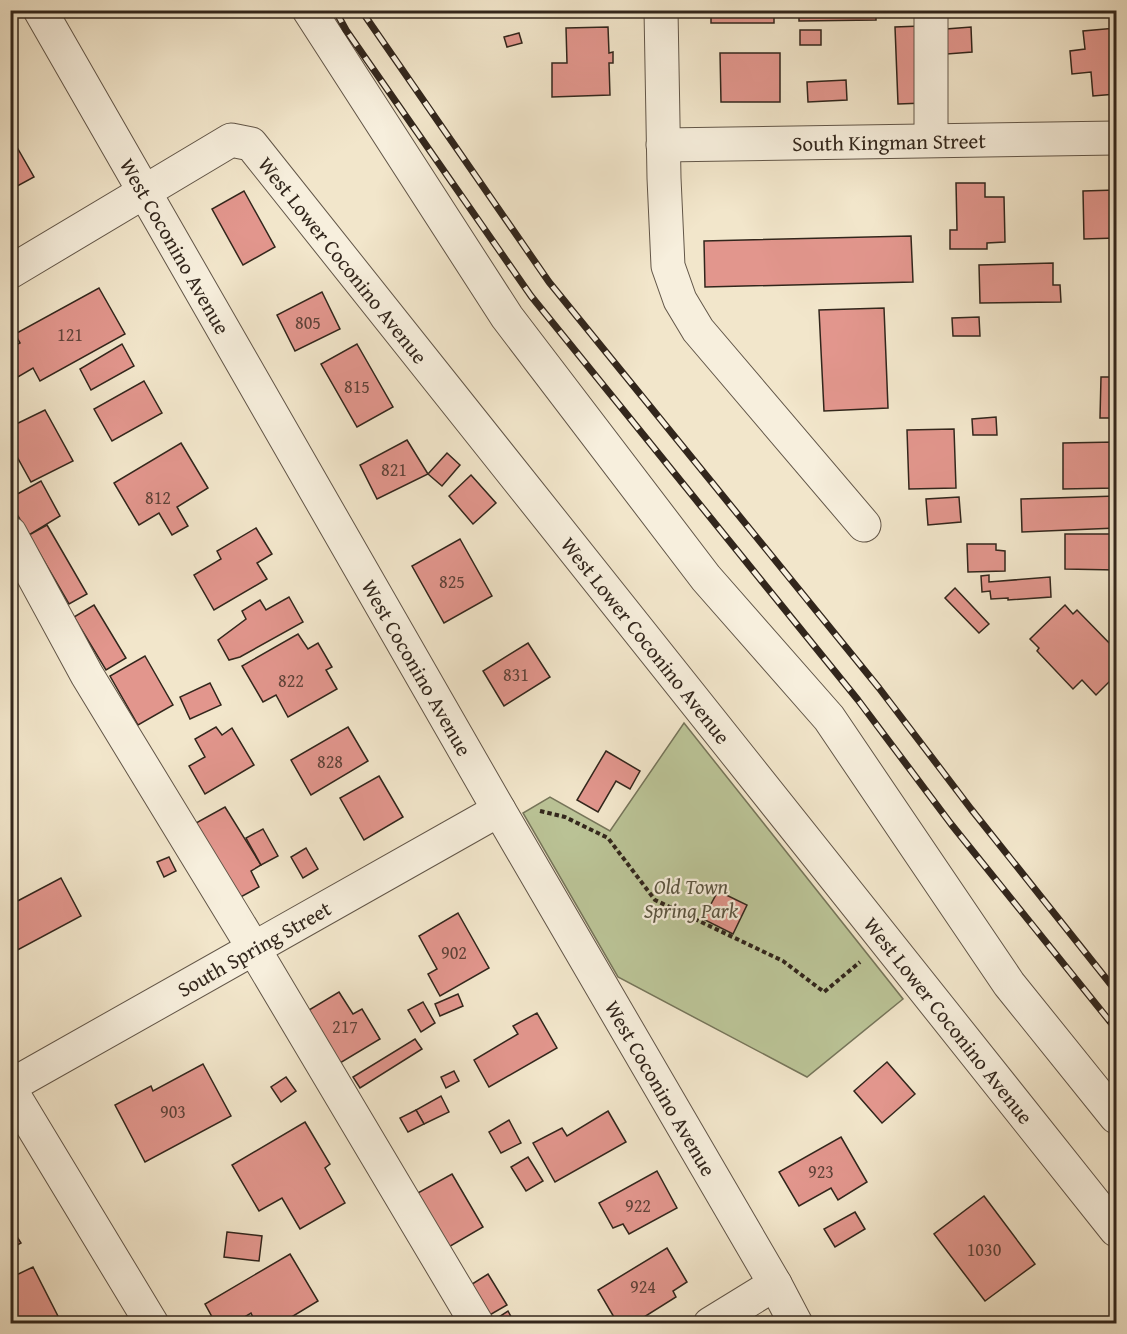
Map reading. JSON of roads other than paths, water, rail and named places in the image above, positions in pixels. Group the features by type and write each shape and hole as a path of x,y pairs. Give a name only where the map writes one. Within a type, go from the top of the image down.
{"street":[{"name":"West Coconino Avenue","path":"40,10 796,1323"},
{"path":"309,10 507,317 706,578 829,718 1009,984 1116,1117"},
{"path":"660,10 668,266 680,300 698,330 864,525"},
{"path":"931,10 931,140"},
{"name":"South Kingman Street","path":"663,144 1116,138"},
{"name":"West Lower Coconino Avenue","path":"10,272 231,140 251,144 1116,1230"},
{"path":"10,533 87,675 477,1323"},
{"name":"South Spring Street","path":"10,1088 499,810"},
{"path":"10,1088 152,1323"},
{"path":"710,1323 775,1284"}],"railway":[{"path":"335,10 346,30 531,296 858,700 951,824 1116,1029"},
{"path":"361,10 549,282 879,688 971,809 1116,991"}],"park label":[{"name":"Old Town Spring Park","path":"691,898"}]}
